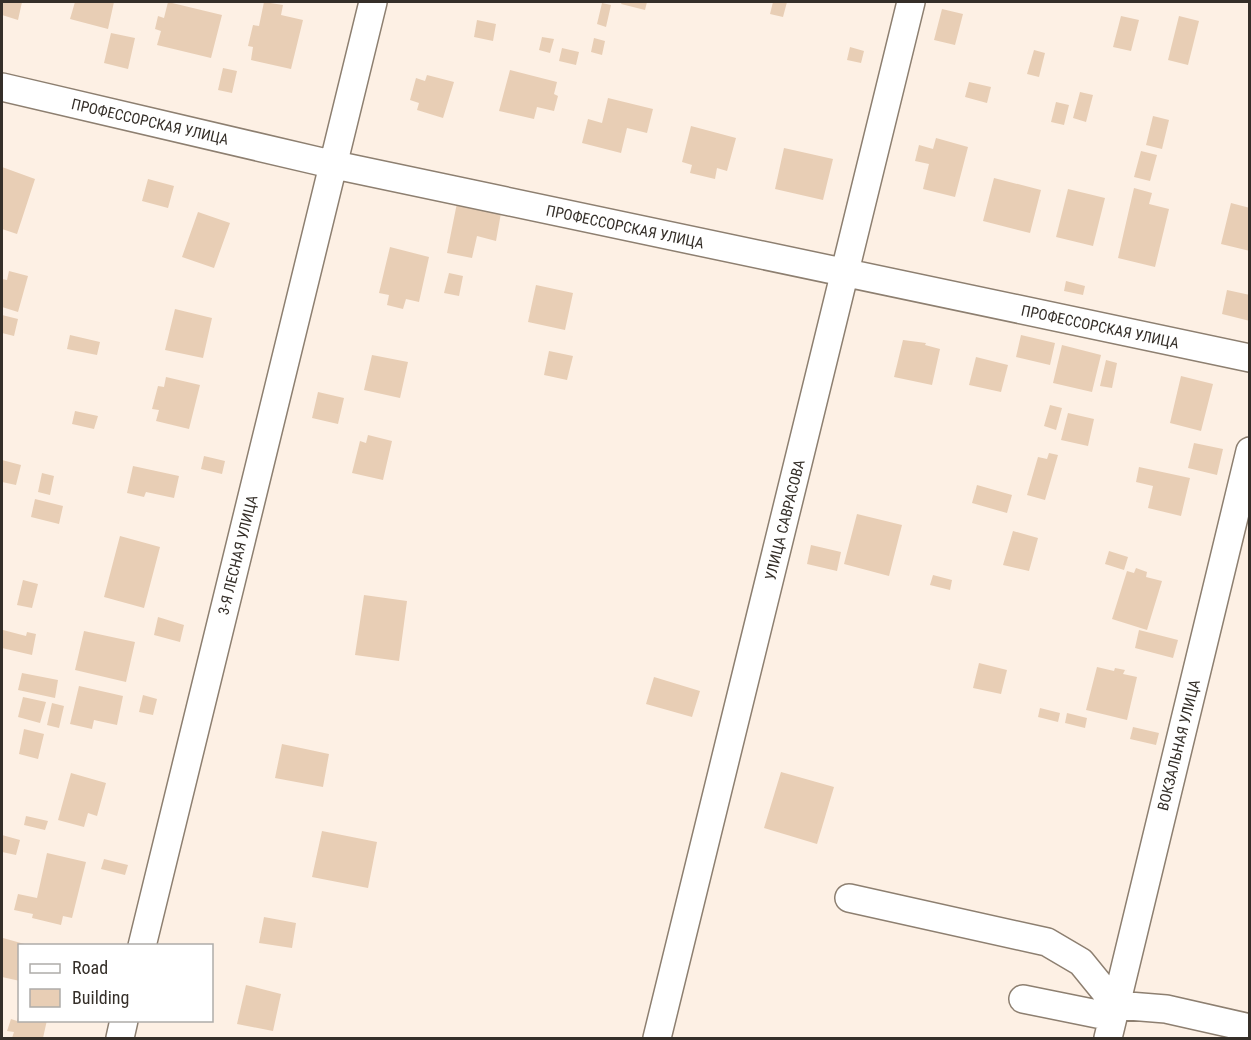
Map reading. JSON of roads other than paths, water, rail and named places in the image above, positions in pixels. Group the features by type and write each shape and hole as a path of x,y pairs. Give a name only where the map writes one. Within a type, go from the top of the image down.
{"street":[{"name":"3-Я ЛЕСНАЯ УЛИЦА","path":"142,944 373,2"},
{"name":"УЛИЦА САВРАСОВА","path":"657,1038 911,2"},
{"name":"ПРОФЕССОРСКАЯ УЛИЦА","path":"2,87 334,165 1250,358"},
{"name":"ВОКЗАЛЬНАЯ УЛИЦА","path":"1108,1038 1250,451"},
{"path":"849,898 1047,942 1081,962 1116,1005"},
{"path":"1023,999 1101,1015 1116,1005 1166,1009 1250,1028"},
{"path":"120,1038 124,1022"}]}
